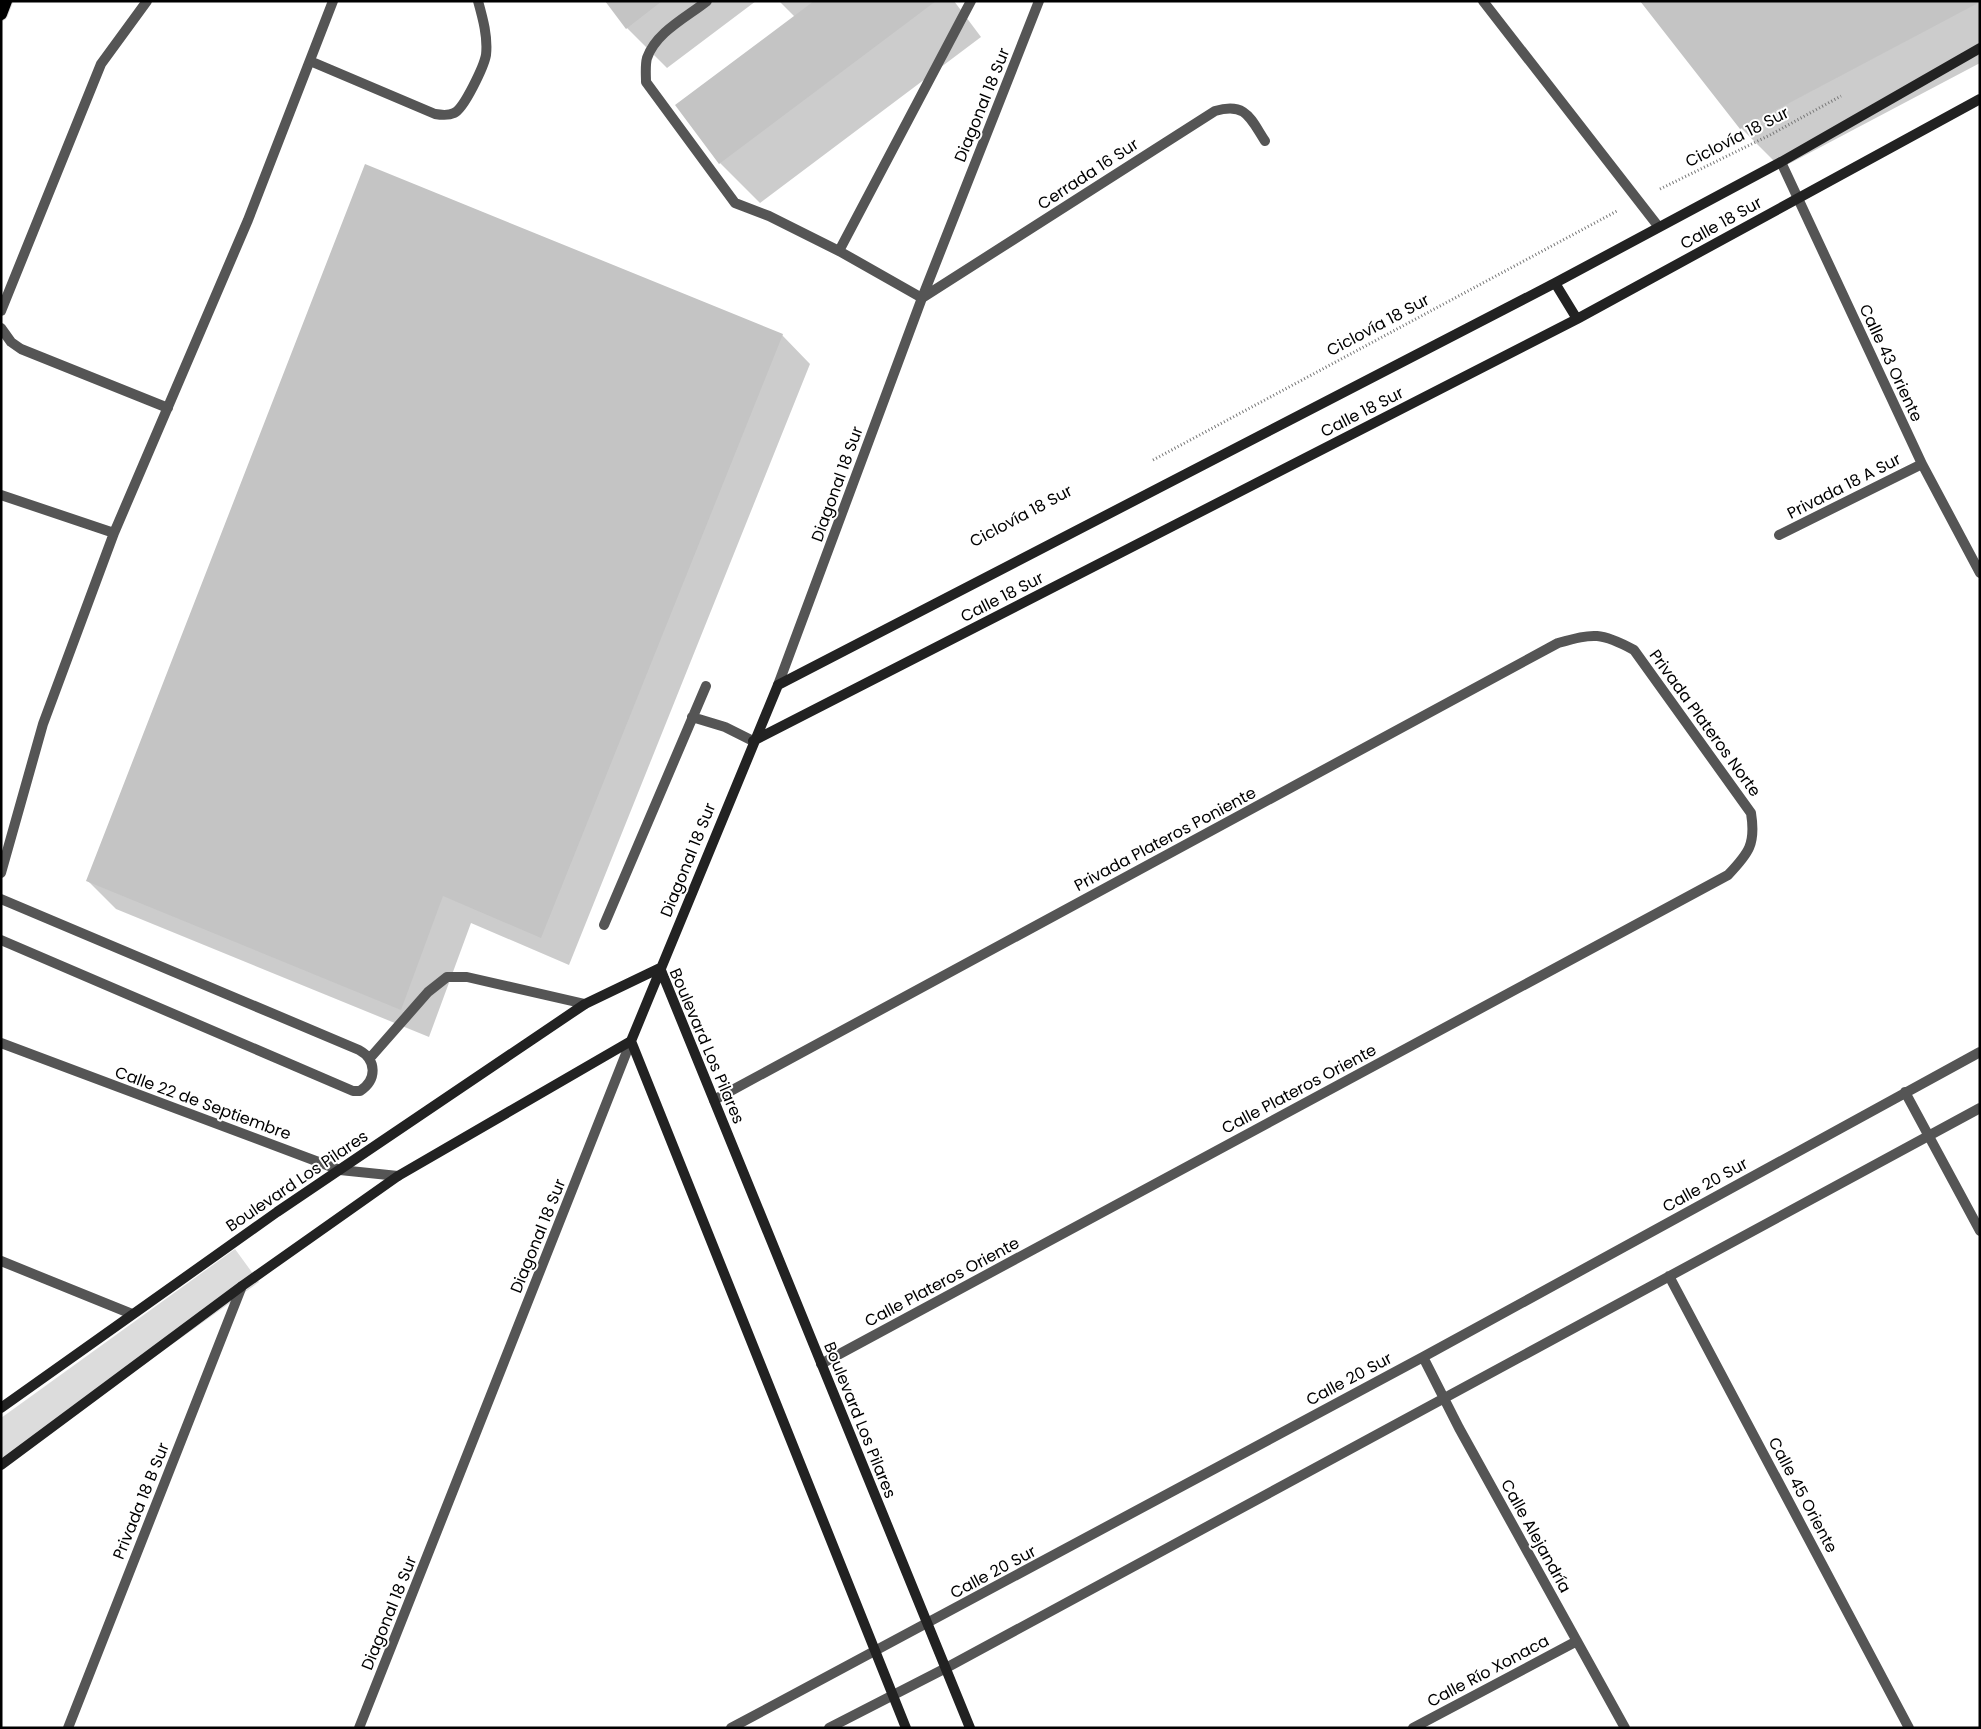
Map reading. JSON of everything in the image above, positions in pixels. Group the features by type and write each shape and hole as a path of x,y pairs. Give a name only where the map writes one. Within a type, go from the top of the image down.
{"main road":[{"path":"1,14 6,1"}],"street":[{"path":"1,310 101,64 147,1"},
{"path":"1,873 43,724 114,533 248,220 333,1"},
{"path":"310,61 435,114 446,115 455,113 464,104 486,57 485,27 478,1"},
{"path":"708,1 662,36 653,46 646,60 646,82 735,203 769,216 839,251 922,298"},
{"path":"839,251 971,1"},
{"name":"Diagonal 18 Sur","path":"360,1728 660,968 753,741 778,685 922,298 1039,1"},
{"path":"1483,1 1658,226"},
{"name":"Calle 18 Sur","path":"778,685 1555,283 1658,226 1781,162 1980,48"},
{"name":"Calle 18 Sur","path":"753,741 1577,319 1980,99"},
{"name":"Cerrada 16 Sur","path":"922,298 1215,111 1235,108 1242,110 1247,114 1264,141"},
{"name":"Calle 43 Oriente","path":"1781,162 1922,464 1980,573"},
{"path":"1555,283 1577,319"},
{"path":"1,328 11,342 21,349 168,408"},
{"name":"Privada 18 A Sur","path":"1779,535 1922,464"},
{"path":"1,495 114,533"},
{"name":"Privada Plateros Poniente","path":"714,1100 1558,643 1597,634 1616,640 1634,650"},
{"name":"Privada Plateros Norte","path":"1634,650 1751,813"},
{"path":"604,925 706,686"},
{"path":"692,717 725,727 753,741"},
{"name":"Calle Plateros Oriente","path":"821,1364 1728,875 1750,847 1754,833 1751,813"},
{"path":"1,898 359,1050 370,1058 374,1070 370,1080 360,1091 353,1091 1,940"},
{"name":"Boulevard Los Pilares","path":"1,1408 132,1314 340,1170 585,1004 660,968 926,1625 970,1728"},
{"path":"370,1058 428,992 447,977 467,977 585,1004"},
{"path":"1,1465 242,1286 398,1176 631,1041 874,1653 906,1728"},
{"name":"Calle 22 de Septiembre","path":"1,1043 340,1170 398,1176"},
{"name":"Calle 20 Sur","path":"731,1728 1423,1357 1980,1052"},
{"path":"1905,1092 1980,1231"},
{"path":"829,1728 946,1668 1980,1108"},
{"path":"1,1261 132,1314"},
{"name":"Calle 45 Oriente","path":"1670,1276 1909,1728"},
{"name":"Privada 18 B Sur","path":"68,1728 242,1286"},
{"name":"Calle Alejandría","path":"1423,1357 1443,1398 1626,1728"},
{"name":"Calle Río Xonaca","path":"1413,1728 1577,1641"}],"path":[{"name":"Ciclovía 18 Sur","path":"1148,462 1638,200 1770,135 1849,92"}],"shaded area":[{"path":"235,1249 259,1282 1,1467 1,1418"}],"building":[{"path":"605,1 662,1 626,29"},
{"path":"814,1 936,1 719,164 675,105"},
{"path":"1640,1 1980,1 1980,2 1740,129"},
{"path":"365,164 783,334 541,938 443,896 401,1010 86,881"}]}
